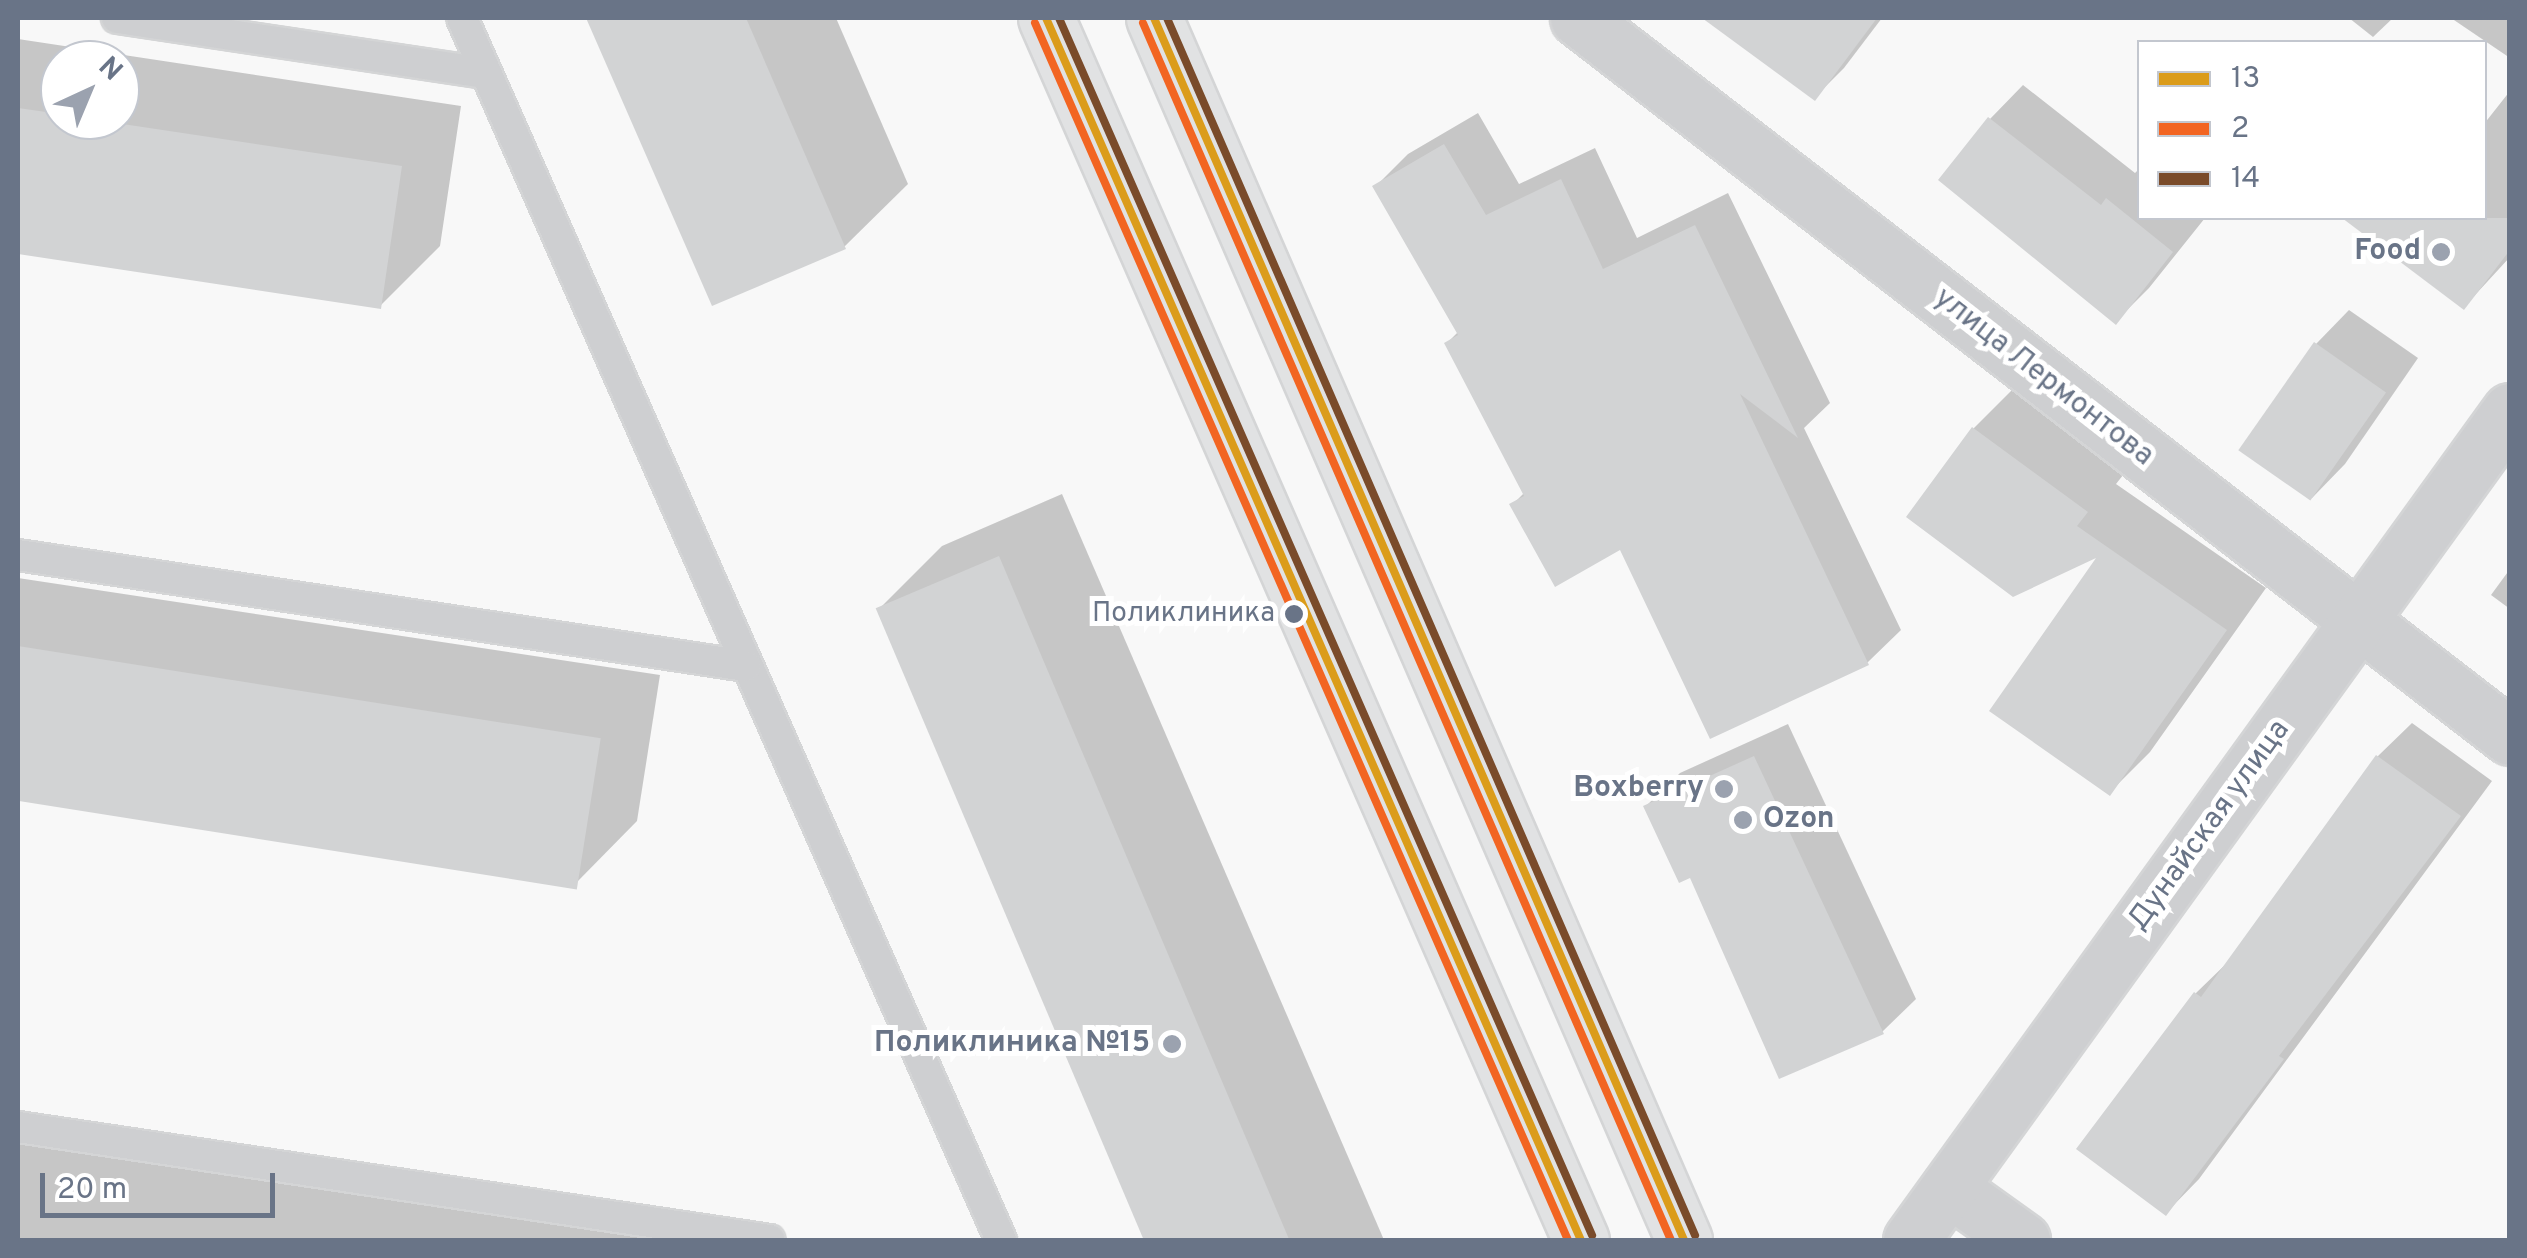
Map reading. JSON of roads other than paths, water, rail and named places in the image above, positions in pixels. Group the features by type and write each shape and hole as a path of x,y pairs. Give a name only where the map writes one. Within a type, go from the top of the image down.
{"main road":[{"path":"1046,18 1581,1240"},
{"path":"1154,18 1684,1240"}],"street":[{"name":"улица Лермонтова","path":"1578,18 2357,622 2510,736"},
{"name":"Дунайская улица","path":"1910,1240 2510,410"},
{"path":"1948,1188 2022,1240"}],"lane":[{"path":"117,18 486,74"},
{"path":"462,18 1001,1240"},
{"path":"18,555 746,666"},
{"path":"18,1128 770,1240"}],"place":[{"name":"Food","path":"2441,252"},
{"name":"Поликлиника","path":"1294,614"},
{"name":"Boxberry","path":"1724,789"},
{"name":"Ozon","path":"1743,820"},
{"name":"Поликлиника №15","path":"1172,1044"}]}
